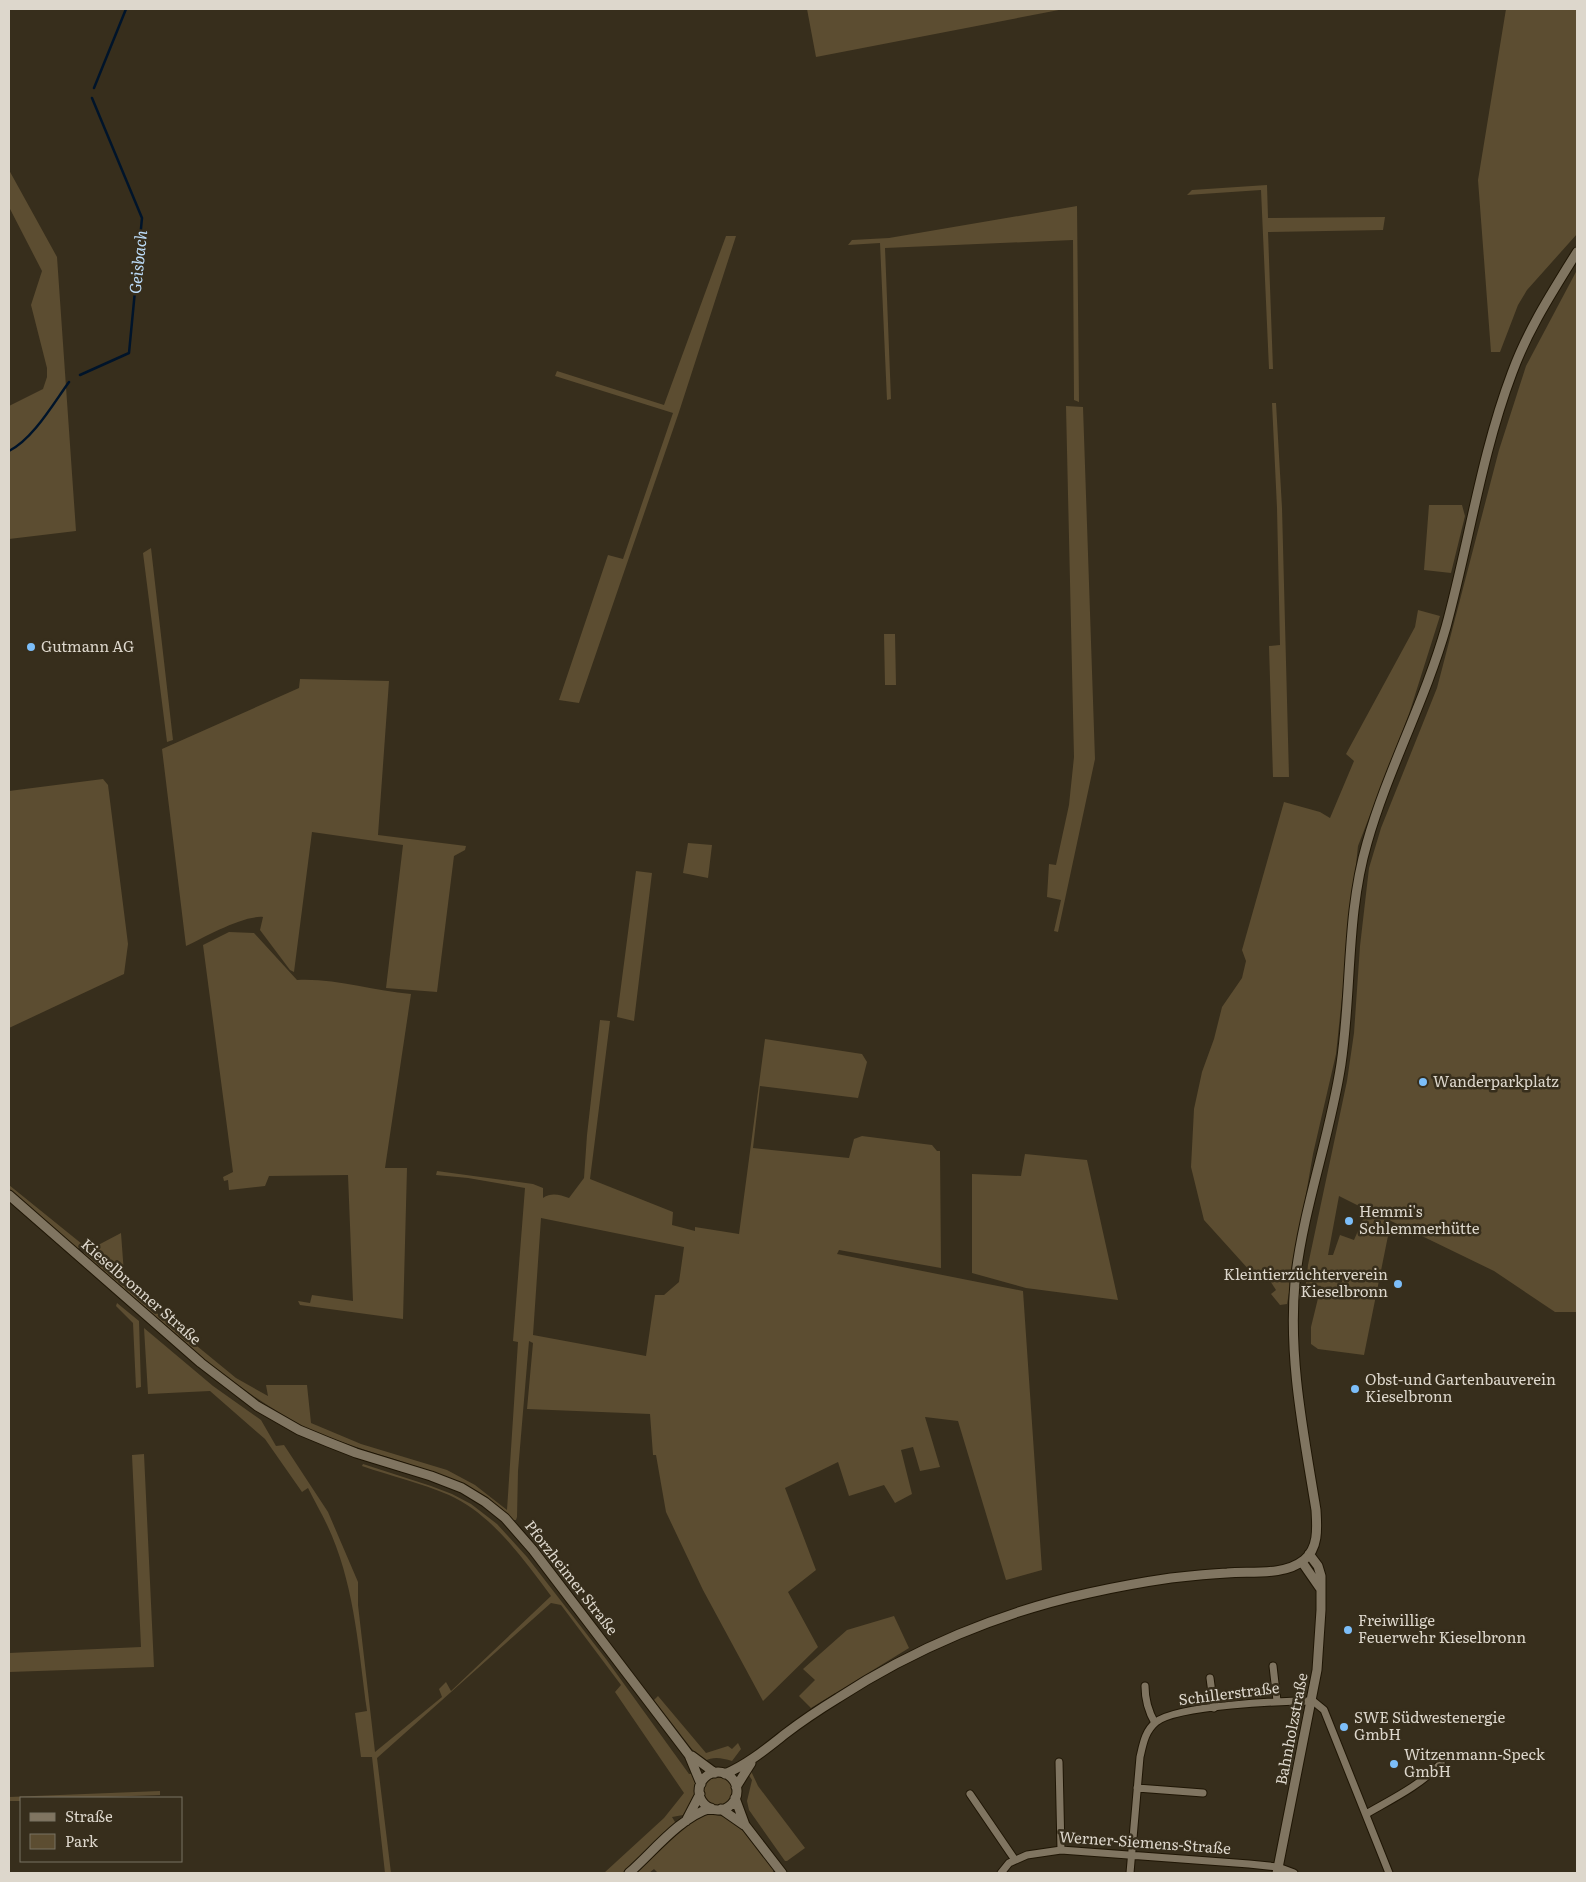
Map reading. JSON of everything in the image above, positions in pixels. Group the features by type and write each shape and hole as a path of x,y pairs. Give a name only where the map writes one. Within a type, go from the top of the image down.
{"street":[{"path":"725,1774 754,1759 787,1732 866,1680 924,1650 990,1623 1057,1601 1133,1584 1202,1575 1276,1570 1295,1566 1302,1562 1309,1554 1316,1540 1317,1526 1294,1350 1295,1282 1304,1229 1341,1062 1352,923 1358,878 1378,810 1420,704 1446,627 1497,416 1512,373 1541,310 1577,252"},
{"name":"Kieselbronner Straße","path":"9,1195 201,1363 257,1406"},
{"name":"Pforzheimer Straße","path":"257,1406 299,1430 328,1442 458,1486 485,1502 505,1518 525,1539 689,1754 714,1773"},
{"name":"Bahnholzstraße","path":"1278,1870 1313,1701 1320,1632 1320,1571 1309,1554"},
{"path":"1302,1562 1314,1576 1320,1589"},
{"path":"1273,1666 1277,1701"},
{"path":"1210,1678 1214,1708"},
{"path":"1130,1873 1140,1757 1144,1739 1155,1723 1149,1712 1145,1696 1145,1686"},
{"name":"Schillerstraße","path":"1155,1723 1183,1712 1277,1701 1313,1701"},
{"path":"1313,1701 1324,1710 1390,1873"},
{"name":"Pforzheimer Straße","path":"689,1754 701,1784"},
{"path":"754,1759 736,1788 735,1798 745,1825 782,1873"},
{"path":"1059,1762 1061,1850"},
{"path":"1366,1814 1433,1773 1442,1764"},
{"path":"685,1822 700,1794 701,1784 708,1775 714,1773 725,1774 731,1778 736,1788"},
{"path":"1137,1788 1203,1793"},
{"path":"700,1794 705,1804 711,1808"},
{"path":"970,1794 1015,1860"},
{"path":"721,1809 731,1804 735,1798"},
{"path":"629,1873 685,1822 701,1811 711,1808 721,1809 745,1825"},
{"name":"Werner-Siemens-Straße","path":"1000,1873 1009,1863 1027,1855 1061,1850 1205,1860 1294,1873"}],"green space":[{"path":"807,9 1031,10 1064,9 816,57"},
{"path":"1506,9 1577,9 1577,234 1527,290 1518,305 1500,352 1491,352 1478,180"},
{"path":"9,170 57,257 76,531 9,539 9,406 43,389 47,377 47,368 31,305 42,271 9,207"},
{"path":"1267,185 1268,218 1385,217 1383,230 1268,232 1273,369 1269,369 1261,190 1187,195 1192,190"},
{"path":"1077,206 1079,402 1074,400 1073,240 885,248 891,399 887,400 880,243 848,245 852,240 889,238"},
{"path":"726,236 736,236 679,412 579,703 559,700 608,555 623,559 673,413 555,376 557,371 664,405"},
{"path":"1577,270 1577,1312 1555,1312 1494,1271 1391,1221 1364,1355 1318,1349 1311,1344 1311,1327 1321,1286 1306,1284 1308,1265 1347,1081 1354,1033 1360,946 1369,868 1381,828 1437,688 1499,450 1526,366","holes":["1339,1196 1367,1210 1354,1240 1340,1235 1333,1255 1328,1255"]},
{"path":"1272,403 1276,403 1282,508 1289,777 1273,777 1269,646 1280,645 1277,508"},
{"path":"1066,406 1083,407 1095,759 1058,932 1054,931 1061,900 1047,897 1049,864 1056,865 1069,805 1074,757"},
{"path":"1429,505 1462,505 1465,516 1451,573 1424,570"},
{"path":"151,548 173,740 167,742 143,553"},
{"path":"1418,610 1440,616 1409,714 1358,846 1336,1054 1313,1154 1287,1304 1280,1305 1271,1294 1276,1290 1267,1276 1260,1282 1204,1220 1191,1167 1194,1109 1202,1072 1214,1039 1222,1007 1242,978 1246,961 1242,950 1284,802 1320,812 1330,818 1354,761 1346,754 1415,627"},
{"path":"884,634 895,634 896,685 885,685"},
{"path":"300,679 389,681 378,835 466,846 465,850 454,856 437,992 386,988 403,845 312,832 294,972 290,970 260,930 263,917 245,919 186,946 162,749 299,688"},
{"path":"103,779 108,785 128,944 124,974 9,1028 9,791"},
{"path":"688,843 712,845 708,878 683,873"},
{"path":"636,871 652,873 634,1021 617,1017"},
{"path":"229,932 254,933 297,980 326,981 411,994 385,1168 407,1168 403,1319 300,1305 298,1301 310,1303 312,1295 353,1301 348,1175 269,1176 265,1186 229,1190 228,1180 224,1181 223,1177 233,1172 203,945"},
{"path":"600,1020 610,1021 590,1179 673,1212 672,1225 695,1231 695,1227 739,1234 765,1039 862,1054 867,1062 858,1098 760,1086 753,1148 849,1158 854,1139 862,1136 932,1145 937,1151 940,1151 941,1268 839,1250 837,1254 1023,1291 1042,1570 1006,1580 958,1421 925,1417 940,1467 920,1471 913,1447 901,1450 912,1494 895,1503 884,1485 849,1496 838,1462 785,1488 816,1570 788,1592 818,1647 763,1701 703,1590 666,1512 656,1455 653,1455 650,1414 527,1409 533,1343 529,1341 518,1471 517,1517 516,1520 512,1520 475,1492 455,1481 318,1434 278,1412 191,1349 83,1253 121,1233 125,1287 236,1378 268,1396 266,1385 307,1385 311,1423 361,1444 447,1470 475,1485 507,1510 518,1342 513,1341 525,1188 468,1178 436,1175 437,1171 533,1184 543,1188 543,1198 559,1195 569,1198 584,1178","holes":["541,1218 684,1247 679,1282 664,1295 655,1295 646,1356 533,1335"]},
{"path":"1025,1154 1087,1160 1118,1300 1026,1288 972,1273 972,1174 1021,1176"},
{"path":"9,1185 82,1244 88,1244 77,1249 9,1190"},
{"path":"117,1303 139,1321 141,1387 136,1388 133,1323 116,1306"},
{"path":"144,1328 213,1386 261,1420 276,1446 284,1445 328,1512 358,1582 358,1605 375,1752 442,1697 439,1689 446,1682 451,1691 551,1596 506,1539 480,1514 449,1495 362,1466 363,1464 431,1486 471,1504 497,1524 527,1557 606,1659 689,1774 696,1773 697,1779 694,1796 683,1815 672,1817 675,1822 674,1826 622,1873 604,1873 664,1818 684,1793 615,1692 621,1685 561,1605 551,1603 377,1758 391,1873 385,1873 372,1757 361,1757 355,1713 367,1711 355,1622 346,1578 329,1530 308,1488 302,1492 265,1439 210,1391 148,1394"},
{"path":"144,1454 154,1667 9,1672 9,1653 141,1647 132,1455"},
{"path":"894,1616 909,1648 811,1708 799,1696 815,1680 803,1669 847,1630"},
{"path":"658,1696 706,1753 728,1746 732,1749 738,1743 741,1749 732,1761 711,1758 704,1761 691,1748 654,1700"},
{"path":"751,1771 758,1786 805,1848 787,1861 785,1861 749,1810 747,1801 752,1780 748,1774"},
{"path":"718,1777 728,1781 732,1791 728,1801 718,1805 708,1801 704,1791 708,1781"},
{"path":"160,1791 160,1795 20,1797 20,1801 9,1801 9,1797"},
{"path":"707,1813 725,1817 743,1831 774,1870 772,1873 658,1873 654,1869 649,1873 634,1873 678,1832"}],"waterway":[{"name":"Geisbach","path":"94,88 126,9"},
{"name":"Geisbach","path":"80,375 129,353 142,218 92,98"},
{"name":"Geisbach","path":"9,451 34,430 69,382"}],"place":[{"name":"Gutmann AG","path":"31,647"},
{"name":"Wanderparkplatz","path":"1423,1082"},
{"name":"Hemmi's Schlemmerhütte","path":"1349,1221"},
{"name":"Kleintierzüchterverein Kieselbronn","path":"1398,1284"},
{"name":"Obst-und Gartenbauverein Kieselbronn","path":"1355,1389"},
{"name":"Freiwillige Feuerwehr Kieselbronn","path":"1348,1630"},
{"name":"SWE Südwestenergie GmbH","path":"1344,1727"},
{"name":"Witzenmann-Speck GmbH","path":"1394,1764"}]}
